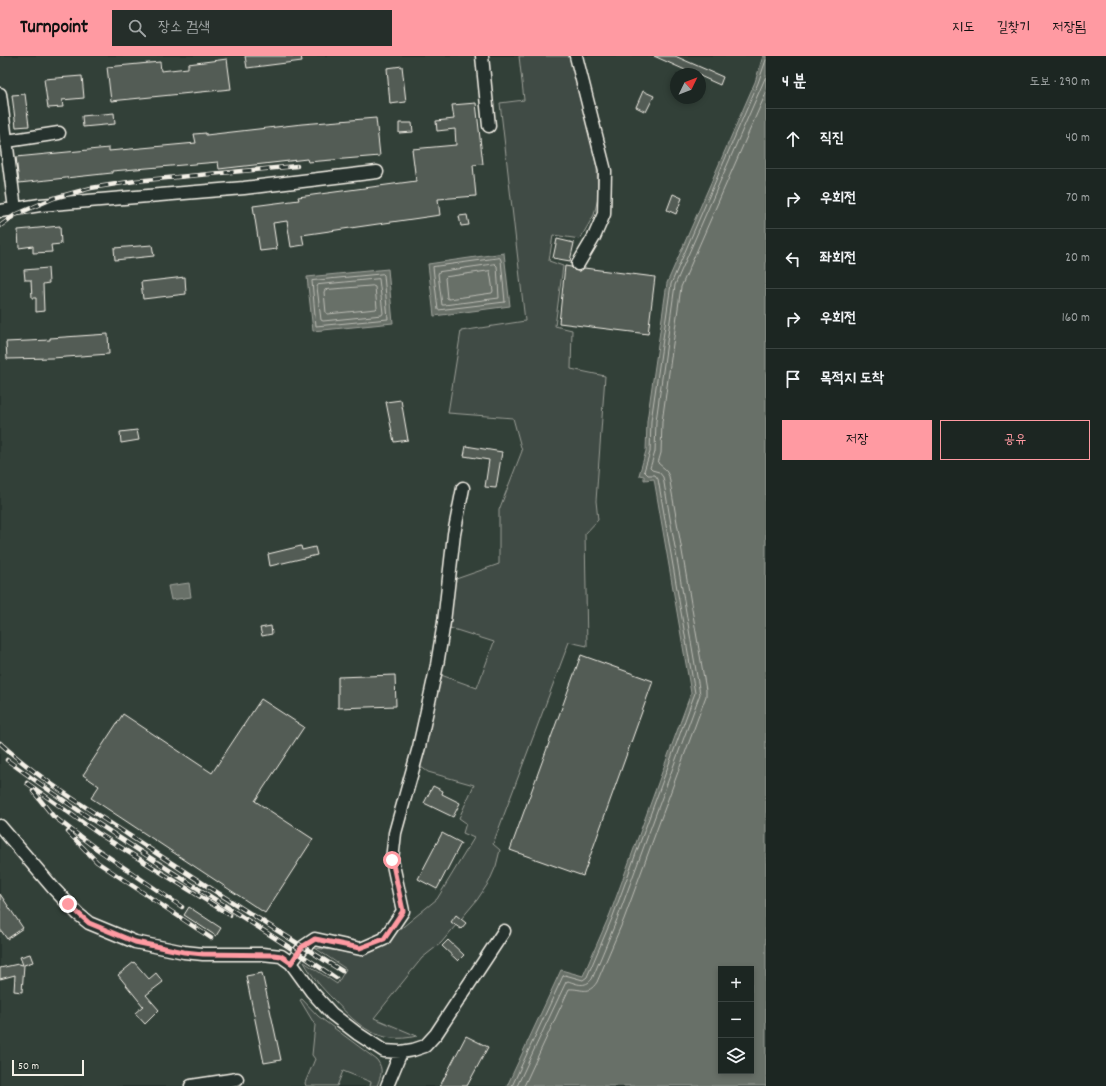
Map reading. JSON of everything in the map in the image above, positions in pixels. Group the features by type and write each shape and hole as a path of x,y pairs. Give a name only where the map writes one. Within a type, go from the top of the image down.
{"street":[{"path":"482,56 489,126"},
{"path":"576,56 605,171 604,214 594,237 578,264"},
{"path":"0,94 15,209"},
{"path":"7,141 59,133"},
{"path":"0,211 40,205 244,188 377,172"},
{"path":"291,963 302,947 315,939 360,948 384,939 403,911 392,860 395,833 418,747 437,665 444,622 454,534 463,488"},
{"path":"0,826 54,889 78,914 89,923 135,942 184,952 203,954 281,956 291,963 312,992 332,1014 384,1051 401,1052 425,1046 436,1034 504,931"},
{"path":"387,1086 401,1052"},
{"path":"191,1086 237,1079"}],"shaded area":[{"path":"0,56 763,56 647,421 646,451 639,475 644,476 644,480 654,478 691,693 610,914 583,976 561,970 507,1086 0,1086"},
{"path":"519,56 570,56 597,167 598,198 594,215 580,239 553,235 549,261 563,266 555,326 572,330 571,369 605,376 596,501 598,520 585,534 587,646 569,642 493,844 500,850 496,866 489,882 477,900 441,943 422,958 374,1018 417,1036 392,1038 381,1036 361,1026 343,1010 321,986 304,962 337,984 346,969 315,948 348,952 382,944 437,899 474,838 463,833 466,823 459,818 474,785 428,772 421,767 421,761 441,675 477,688 494,642 447,627 456,579 499,564 499,510 522,451 513,418 448,413 461,331 525,321 500,103 524,100"},
{"path":"302,999 318,1016 377,1060 381,1067 381,1076 377,1086 370,1086 371,1082 343,1071 337,1086 306,1086 305,1083 315,1059 312,1055 315,1025 300,1000"}],"water":[{"path":"763,56 766,56 766,1086 507,1086 561,970 583,976 610,914 691,693 654,479 644,480 644,476 639,475 646,451 647,421 667,283 755,82"},
{"path":"504,253 510,306 434,316 428,264"},
{"path":"388,269 393,323 313,331 307,277"},
{"path":"189,583 191,597 171,600 168,586"}],"building":[{"path":"245,56 301,56 302,61 247,68"},
{"path":"654,56 675,56 702,68 681,68"},
{"path":"227,59 231,89 111,101 107,67 160,62 161,71 188,68 188,64"},
{"path":"402,66 406,102 390,104 387,68"},
{"path":"706,70 723,77 720,85 706,79"},
{"path":"82,76 84,98 62,100 63,107 48,108 44,79"},
{"path":"643,91 654,96 646,112 636,107"},
{"path":"25,94 29,126 16,127 12,95"},
{"path":"476,103 483,164 473,165 476,196 438,199 440,215 302,235 304,245 291,247 287,221 273,223 277,249 260,251 253,206 299,200 298,197 416,181 412,149 456,145 455,129 437,131 436,121 454,119 452,105"},
{"path":"114,113 115,124 83,127 82,116"},
{"path":"376,118 380,156 308,162 307,159 219,169 218,162 112,171 112,173 19,183 16,157 109,148 109,151 196,143 194,134 206,133 206,135 302,124"},
{"path":"399,123 412,123 413,132 399,133"},
{"path":"673,194 682,198 676,214 667,210"},
{"path":"467,215 469,225 461,226 459,216"},
{"path":"60,226 61,244 51,245 52,252 33,253 33,246 19,248 18,230"},
{"path":"557,239 574,243 570,261 553,258"},
{"path":"152,245 154,256 115,260 114,248"},
{"path":"565,266 571,267 578,271 584,268 655,277 648,334 559,323"},
{"path":"48,268 49,283 43,284 44,311 36,312 36,298 32,298 31,280 25,280 24,270"},
{"path":"185,277 186,294 143,299 141,282"},
{"path":"108,334 109,354 52,358 7,359 6,342 50,340 50,338"},
{"path":"401,400 408,440 394,442 386,402"},
{"path":"137,430 139,440 121,443 120,432"},
{"path":"466,446 502,452 496,488 485,487 489,460 464,456"},
{"path":"301,546 302,550 315,547 317,555 270,566 268,554"},
{"path":"271,626 272,634 262,636 260,628"},
{"path":"581,655 653,681 583,876 510,850"},
{"path":"395,675 396,706 338,708 338,677"},
{"path":"261,699 304,727 255,801 313,839 265,913 91,798 99,786 83,775 123,714 212,773"},
{"path":"433,786 443,791 442,794 460,803 453,817 424,803"},
{"path":"442,833 461,843 437,889 418,879"},
{"path":"0,894 23,928 7,939 0,929"},
{"path":"189,907 221,928 216,936 184,915"},
{"path":"456,915 466,923 461,929 451,922"},
{"path":"448,940 464,955 458,961 442,946"},
{"path":"30,954 33,962 24,965 22,992 14,991 15,975 0,979 0,968 18,964 23,965 20,957"},
{"path":"134,962 149,979 156,973 163,982 146,995 159,1010 145,1024 135,1013 143,1006 118,975"},
{"path":"262,973 281,1060 264,1063 246,976"},
{"path":"466,1036 488,1047 467,1086 440,1086"}],"railway":[{"path":"0,226 15,215 54,198 91,188 135,181 297,166"},
{"path":"0,743 47,781 209,887 342,971"},
{"path":"7,760 88,817 336,978"},
{"path":"27,783 99,834 230,915"},
{"path":"33,791 53,816 94,847 182,907"},
{"path":"68,832 97,862 211,938"}],"route":[{"path":"68,904 89,923 135,942 184,952 203,954 274,955 281,956 291,963 302,947 315,939 360,948 384,939 403,911 392,860"}]}
